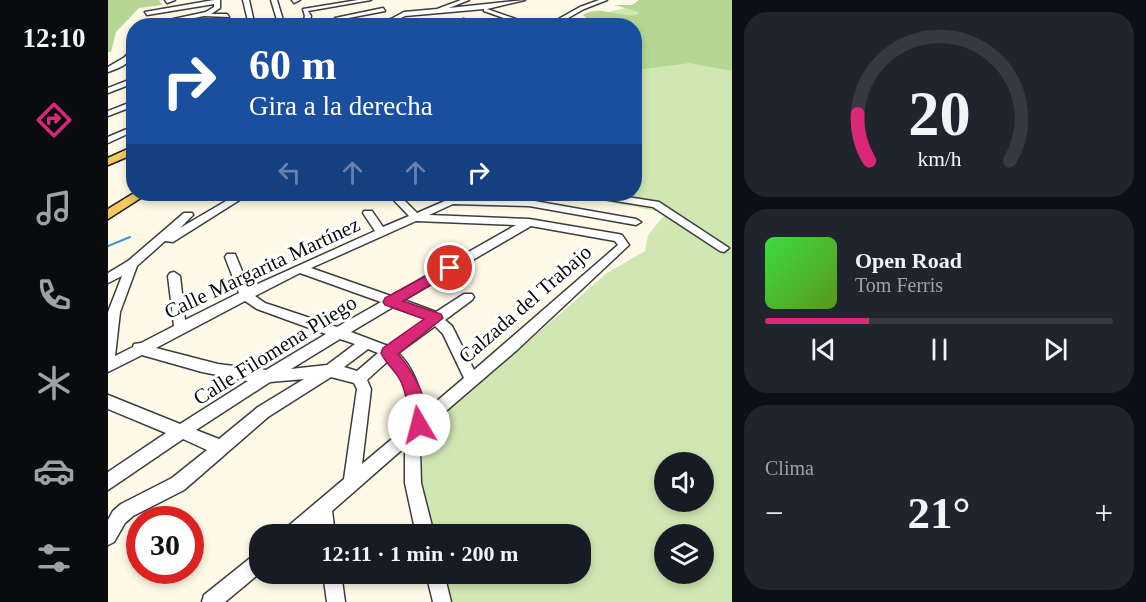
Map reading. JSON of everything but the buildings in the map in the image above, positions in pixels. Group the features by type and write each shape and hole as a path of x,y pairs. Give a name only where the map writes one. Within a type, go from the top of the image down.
{"main road":[{"path":"108,162 126,153"},
{"path":"108,215 130,201"}],"street":[{"path":"246,0 250,18"},
{"path":"274,0 279,18"},
{"path":"307,18 305,10 370,0 390,18"},
{"path":"438,11 458,2 496,0"},
{"path":"398,18 404,14 481,8 522,0"},
{"path":"564,18 604,0"},
{"path":"154,18 147,13 217,1 214,11 181,18"},
{"path":"481,8 510,18"},
{"path":"338,18 383,10"},
{"path":"198,15 227,16"},
{"path":"108,70 126,60"},
{"path":"108,91 126,83"},
{"path":"108,114 126,106"},
{"path":"108,140 126,132"},
{"path":"108,279 233,201"},
{"path":"399,201 416,219"},
{"path":"451,201 529,203 636,222"},
{"name":"Calle Margarita Martínez","path":"108,364 300,269 416,219 451,201"},
{"path":"636,201 656,204 724,248"},
{"path":"368,213 382,233"},
{"path":"108,364 114,312 132,264 188,214"},
{"name":"Calzada del Trabajo","path":"303,524 472,380 624,245 618,238 529,222 416,219"},
{"name":"Calle Filomena Pliego","path":"108,482 180,432 337,332 529,222"},
{"path":"231,256 246,295 269,310 337,332 388,353 406,374 415,397 419,425 412,450 413,483 423,524"},
{"path":"300,269 436,318 448,330 472,380"},
{"path":"174,276 180,327"},
{"path":"359,378 388,353 468,297"},
{"path":"108,536 119,517 127,510 177,484 263,412 332,369 366,343"},
{"path":"139,348 182,363 268,376 332,369 359,378 364,389 352,482"},
{"path":"108,402 219,447"},
{"path":"322,508 324,524"},
{"path":"211,602 229,595 249,573"},
{"path":"334,584 336,602"},
{"path":"438,584 442,602"}],"green space":[{"path":"108,0 159,0 162,5 139,8 129,18 126,18 126,22 116,32 111,52 108,52"},
{"path":"639,0 732,0 732,71 690,63 642,69 642,18 586,18 583,15 602,11 637,15 639,12 614,5 632,5"},
{"path":"732,0 732,602 451,602 446,584 591,584 591,524 430,524 421,487 422,445 438,420 607,273 645,251 648,235 666,213 605,201 642,201 642,18 593,18 612,11 653,4"}],"waterway":[{"path":"108,246 130,237"}],"route":[{"path":"419,425 415,397 406,374 396,359 388,353 436,318 390,302 450,268"}]}
